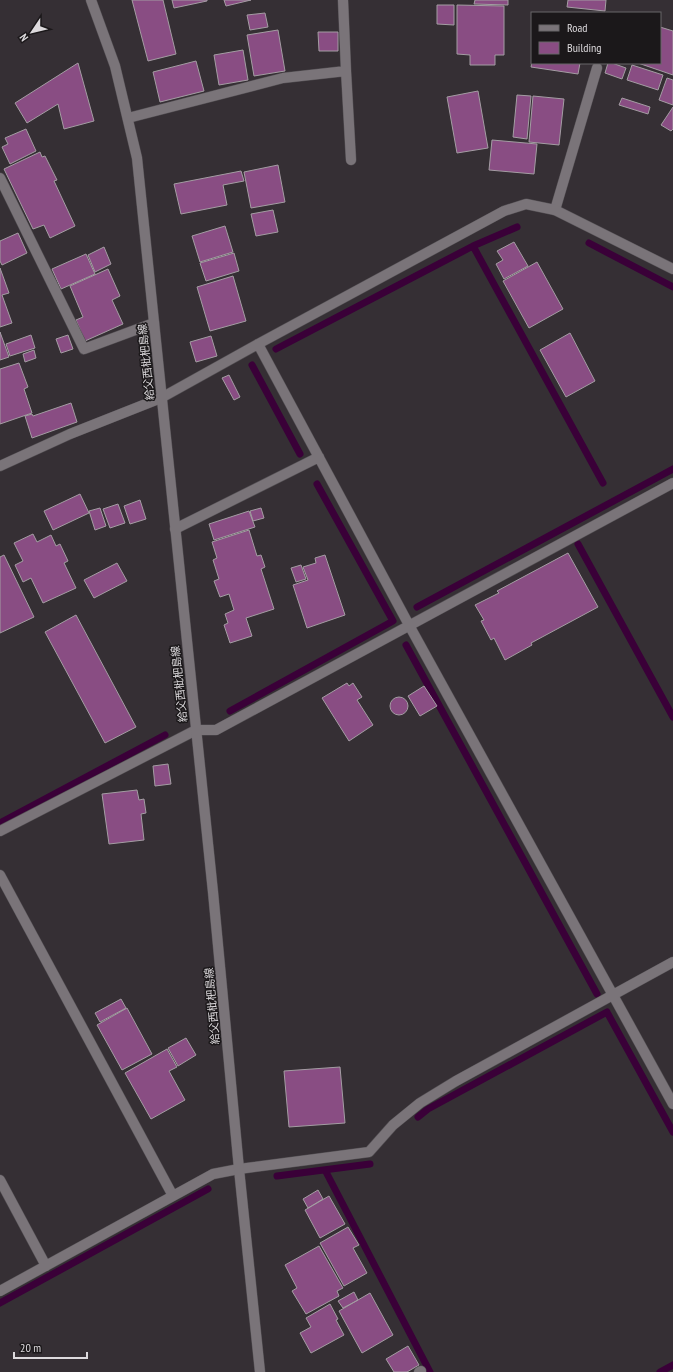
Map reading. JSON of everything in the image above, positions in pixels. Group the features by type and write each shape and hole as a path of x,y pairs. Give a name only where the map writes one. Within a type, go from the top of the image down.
{"street":[{"name":"給父西枇杷島線","path":"91,0 115,66 137,158 214,900 239,1169 260,1372"},
{"path":"343,0 351,160"},
{"path":"555,210 597,68"},
{"path":"128,118 283,78 346,71"},
{"path":"0,178 84,350 154,323"},
{"path":"0,466 70,434 161,398 504,211 526,204 555,210 673,269"},
{"path":"258,344 409,625 673,1104"},
{"path":"175,529 318,457"},
{"path":"0,831 196,730 216,730 673,483"},
{"path":"0,875 173,1196"},
{"path":"0,1291 213,1174 239,1169 368,1152 393,1125 420,1103 444,1088 673,962"},
{"path":"0,1180 46,1266"}],"building":[{"path":"132,0 163,0 176,54 148,61"},
{"path":"172,0 207,0 207,1 174,8"},
{"path":"224,0 251,0 226,6"},
{"path":"475,0 508,0 508,5 474,4"},
{"path":"568,0 606,0 605,11 567,7"},
{"path":"437,5 454,5 454,25 437,24"},
{"path":"457,5 504,6 504,55 495,55 495,65 470,65 470,55 457,54"},
{"path":"265,13 268,27 250,30 247,15"},
{"path":"661,27 673,31 673,75 641,64 661,64"},
{"path":"278,30 285,71 254,76 247,35"},
{"path":"318,32 338,32 338,51 319,51"},
{"path":"243,50 248,80 219,85 214,55"},
{"path":"196,61 204,91 160,102 153,72"},
{"path":"78,63 94,121 64,129 58,104 27,123 15,103"},
{"path":"532,64 580,64 578,74 531,67"},
{"path":"608,64 615,64 626,68 622,79 605,73"},
{"path":"632,65 663,75 658,90 627,80"},
{"path":"667,78 673,80 673,105 659,100"},
{"path":"478,91 488,148 457,153 447,97"},
{"path":"517,95 531,96 527,139 513,137"},
{"path":"533,96 564,99 559,145 529,142"},
{"path":"622,98 650,107 648,114 619,105"},
{"path":"673,107 673,129 671,131 661,125"},
{"path":"26,129 36,151 10,164 2,147 8,144 5,138"},
{"path":"492,140 537,144 534,174 489,170"},
{"path":"40,152 42,157 45,156 57,180 54,181 75,226 50,238 44,225 33,229 4,169"},
{"path":"278,165 285,202 251,208 244,172"},
{"path":"241,171 244,181 223,185 227,205 181,214 174,184"},
{"path":"273,210 278,232 256,236 251,214"},
{"path":"225,226 233,252 200,262 192,236"},
{"path":"18,233 27,253 2,265 0,261 0,241"},
{"path":"514,242 528,266 504,279 496,264 503,260 497,251"},
{"path":"104,247 111,264 95,272 88,255"},
{"path":"234,253 239,271 206,281 200,263"},
{"path":"86,254 95,274 61,289 52,269"},
{"path":"537,262 563,309 529,328 503,281"},
{"path":"0,268 9,293 2,295 12,323 0,327"},
{"path":"108,269 120,296 112,300 123,324 85,341 76,320 83,317 70,286"},
{"path":"233,276 246,321 210,331 197,287"},
{"path":"0,332 9,357 0,360"},
{"path":"570,333 595,381 566,397 540,350"},
{"path":"31,335 35,348 10,356 6,344"},
{"path":"68,335 73,349 61,353 56,339"},
{"path":"211,336 217,356 196,362 190,342"},
{"path":"34,350 36,358 25,362 23,354"},
{"path":"19,363 28,387 24,389 32,413 0,424 0,369"},
{"path":"229,375 240,397 234,400 222,378"},
{"path":"71,403 77,422 32,438 25,416 32,414 33,416"},
{"path":"80,494 89,513 53,530 44,511"},
{"path":"140,500 146,519 130,524 124,506"},
{"path":"118,504 125,523 110,528 103,509"},
{"path":"100,508 106,526 95,530 89,511"},
{"path":"261,508 264,518 253,521 250,511"},
{"path":"249,511 255,527 214,540 209,524"},
{"path":"249,530 257,556 261,555 265,567 261,569 274,609 246,618 252,636 230,643 224,625 228,623 225,614 234,610 229,594 220,597 214,581 219,579 213,560 217,558 212,542"},
{"path":"33,534 37,542 51,535 56,546 60,544 68,561 64,563 76,588 43,603 31,578 23,582 15,565 23,561 14,543"},
{"path":"568,553 598,607 531,643 532,645 505,660 494,638 491,640 481,621 484,620 475,605 499,593 497,591"},
{"path":"4,555 34,617 0,633 0,557"},
{"path":"325,555 345,615 307,628 293,585 308,580 303,567 316,563 315,558"},
{"path":"117,563 127,581 94,598 84,580"},
{"path":"301,565 306,579 296,582 291,568"},
{"path":"76,615 136,727 105,743 45,632"},
{"path":"347,683 349,686 353,683 362,697 357,700 373,725 349,741 322,698"},
{"path":"424,686 437,706 420,716 408,696"},
{"path":"395,697 403,697 408,702 406,713 403,715 395,715 390,710 390,702"},
{"path":"168,764 171,784 155,786 153,766"},
{"path":"137,790 139,800 144,799 146,813 141,814 144,840 109,844 102,794"},
{"path":"121,999 126,1008 100,1022 95,1013"},
{"path":"127,1008 152,1054 122,1070 97,1025"},
{"path":"186,1038 196,1055 178,1066 168,1048"},
{"path":"167,1049 177,1067 169,1071 185,1100 151,1119 125,1073"},
{"path":"340,1067 345,1123 289,1127 284,1071"},
{"path":"318,1190 323,1199 308,1208 303,1199"},
{"path":"329,1196 345,1224 320,1238 305,1210"},
{"path":"348,1227 359,1245 353,1248 367,1273 344,1286 320,1243"},
{"path":"319,1246 343,1288 337,1291 339,1296 306,1314 292,1291 297,1288 285,1265"},
{"path":"354,1292 358,1300 343,1308 338,1301"},
{"path":"370,1293 393,1335 362,1353 339,1311"},
{"path":"330,1304 344,1335 311,1353 300,1333 311,1327 306,1318"},
{"path":"408,1346 419,1365 407,1372 394,1372 386,1359"}],"waterway":[{"path":"276,349 473,246 517,227"},
{"path":"589,243 673,287"},
{"path":"473,246 603,483"},
{"path":"252,365 300,454"},
{"path":"417,607 673,469"},
{"path":"230,711 393,621 317,484"},
{"path":"578,544 673,717"},
{"path":"406,645 597,994"},
{"path":"0,823 165,735"},
{"path":"418,1117 428,1109 607,1012"},
{"path":"608,1014 673,1132"},
{"path":"277,1176 370,1164"},
{"path":"325,1170 430,1372"},
{"path":"0,1303 208,1189"},
{"path":"660,1372 673,1365"}]}
